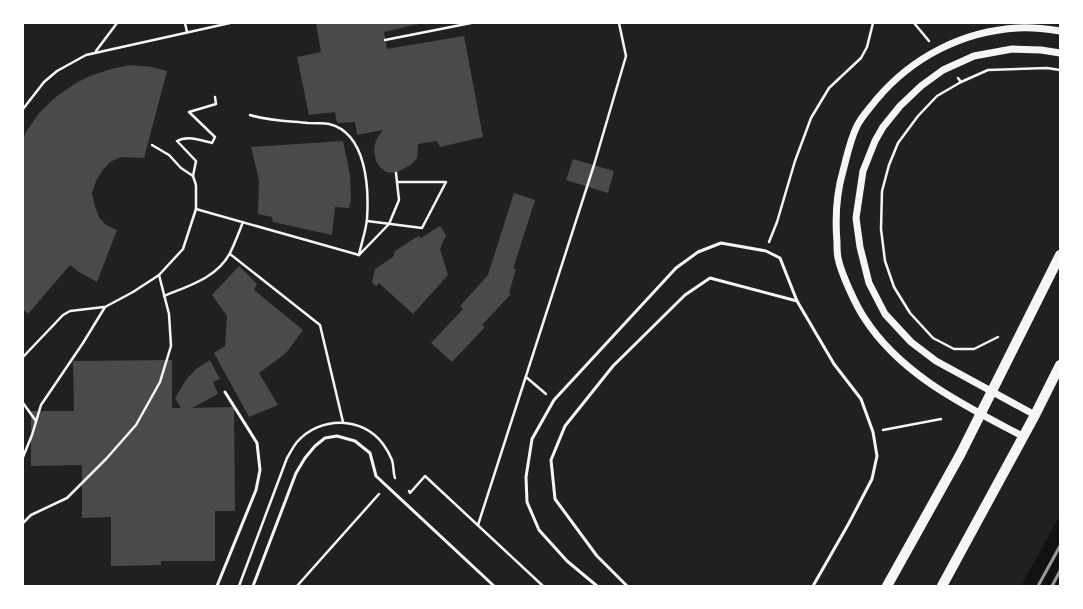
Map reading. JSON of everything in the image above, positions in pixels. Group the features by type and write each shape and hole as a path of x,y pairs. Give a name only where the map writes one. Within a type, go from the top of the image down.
{"main road":[{"path":"887,586 960,455 1060,255"},
{"path":"942,586 1036,415 1060,365"}],"street":[{"path":"1024,437 981,414 929,383 891,352 865,319 848,285 838,258 836,225 837,196 852,137 858,124 885,89 903,72 952,42 974,35 997,30 1019,28 1060,31"},
{"path":"1036,415 936,361 911,342 885,314 869,283 860,247 856,218 863,171 875,141 882,127 900,106 921,86 943,70 974,56 1012,49 1041,50 1060,53"}],"lane":[{"path":"597,586 567,561 539,530 527,502 526,478 532,439 554,400 676,268 698,252 721,243 766,251 780,258 797,302 834,364 862,399 873,432 877,456 872,478 849,523 813,586"},
{"path":"627,586 597,556 555,499 551,460 565,426 612,366 685,295 710,278 797,302"},
{"path":"217,586 256,490 260,470 256,443 225,392"},
{"path":"253,586 296,473 305,458 315,446 325,438 337,436 355,441 370,453 376,476 494,586"}],"path":[{"path":"96,52 112,32 117,23"},
{"path":"185,23 187,32"},
{"path":"23,109 44,82 56,72 86,55 230,23"},
{"path":"385,40 470,23"},
{"path":"478,525 594,165 626,56 619,23"},
{"path":"766,251 777,222 795,161 811,118 829,88 862,58 867,47 873,23"},
{"path":"914,23 937,50"},
{"path":"950,67 961,82"},
{"path":"998,337 974,348 954,349 933,338 910,313 894,287 885,261 881,229 882,191 889,165 898,143 918,116 937,96 961,82 988,70 1047,68 1060,70"},
{"path":"23,357 63,315 70,311 104,307 133,292 159,275 183,249 196,209 196,185 193,176 196,162 177,141 182,138 212,143 215,137 189,112 216,104 215,97"},
{"path":"250,115 265,120 330,124 343,131 351,138 359,152 364,168 367,191 367,221 358,255"},
{"path":"152,146 169,155 181,168 193,176"},
{"path":"358,255 389,224 399,200 396,173"},
{"path":"367,221 422,228 446,182 397,182"},
{"path":"196,209 358,255"},
{"path":"164,296 201,280 214,272 230,254 243,222"},
{"path":"230,254 320,325 343,422"},
{"path":"23,523 31,515 67,498 106,459 136,425 160,382 171,346 169,314 159,275"},
{"path":"23,457 37,421 41,405 83,343 104,307"},
{"path":"23,403 37,421"},
{"path":"884,430 941,419"},
{"path":"239,586 287,458 297,442 310,431 327,423 343,422 372,432 383,444 392,461 394,477 400,482"},
{"path":"405,488 410,493 425,476 543,586"},
{"path":"297,586 394,477"}],"shaded area":[{"path":"23,23 1060,23 1060,515 1021,586 23,586"}],"building":[{"path":"316,23 422,23 384,32 387,49 464,36 483,137 440,147 437,141 418,144 417,158 412,164 396,173 386,172 376,161 374,150 376,140 383,130 357,135 355,122 337,123 335,112 309,115 297,57 321,52"},
{"path":"130,65 151,67 167,71 144,158 121,157 110,162 96,181 92,193 99,217 106,225 117,230 97,282 70,265 28,314 23,309 23,140 26,132 39,113 57,96 76,83 90,76 111,69"},
{"path":"343,141 350,175 351,200 349,208 335,207 332,235 273,222 272,217 258,214 259,180 251,147"},
{"path":"573,159 614,171 608,193 566,180"},
{"path":"514,193 535,200 513,269 516,269 509,293 511,294 482,325 485,327 452,362 431,343 463,309 460,306 488,275"},
{"path":"440,226 446,235 440,249 448,275 413,314 379,283 376,286 372,283 375,269 393,257 395,251 418,236 421,238"},
{"path":"239,266 257,284 254,290 303,330 286,353 259,373 278,405 249,417 214,353 225,346 227,316 212,295"},
{"path":"172,360 172,408 181,408 175,398 186,380 196,369 210,360 220,379 213,382 218,394 192,408 234,407 235,511 215,511 215,561 161,561 161,565 111,566 111,517 82,518 82,465 31,466 31,411 74,411 73,361"}],"railway":[{"path":"1038,586 1060,546"},
{"path":"1052,586 1060,571"}]}
